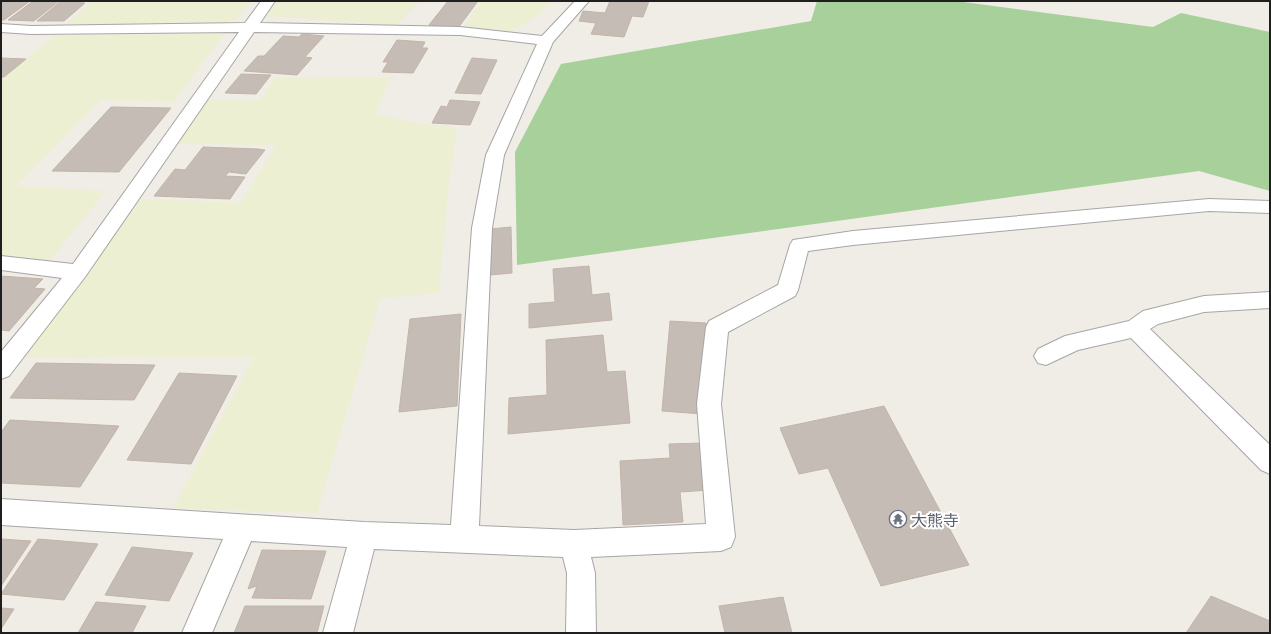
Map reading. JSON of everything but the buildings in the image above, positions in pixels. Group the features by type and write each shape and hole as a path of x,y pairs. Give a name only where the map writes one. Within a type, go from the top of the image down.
{"street":[{"path":"1,369 78,272 249,26 268,1"},
{"path":"464,539 483,221 495,155 546,41 582,1"},
{"path":"1,28 31,30 249,26 460,31 546,41"},
{"path":"1,512 364,535 574,544 721,537 709,404 717,327 787,290 800,245 860,237 1209,204 1270,207"},
{"path":"1,263 78,272"},
{"path":"1046,356 1073,342 1135,328 1151,317 1204,304 1270,300"},
{"path":"1135,328 1270,462"},
{"path":"198,633 242,527"},
{"path":"338,633 364,535"},
{"path":"574,544 581,573 581,633"}],"green space":[{"path":"92,1 251,1 235,21 65,25"},
{"path":"277,1 419,1 397,25 267,16"},
{"path":"480,1 552,1 539,15 516,29 507,32 465,27"},
{"path":"817,1 956,1 1153,27 1181,13 1270,32 1270,191 1199,171 517,265 515,152 561,64 811,21"},
{"path":"224,34 173,103 101,100 16,186 105,191 49,262 1,257 1,80 56,35"},
{"path":"391,77 375,114 411,122 457,128 449,183 439,293 380,299 317,513 173,508 254,357 22,358 142,199 241,203 276,145 177,144 209,99 259,101 276,78"}],"place":[{"name":"大熊寺","path":"898,519"}]}
